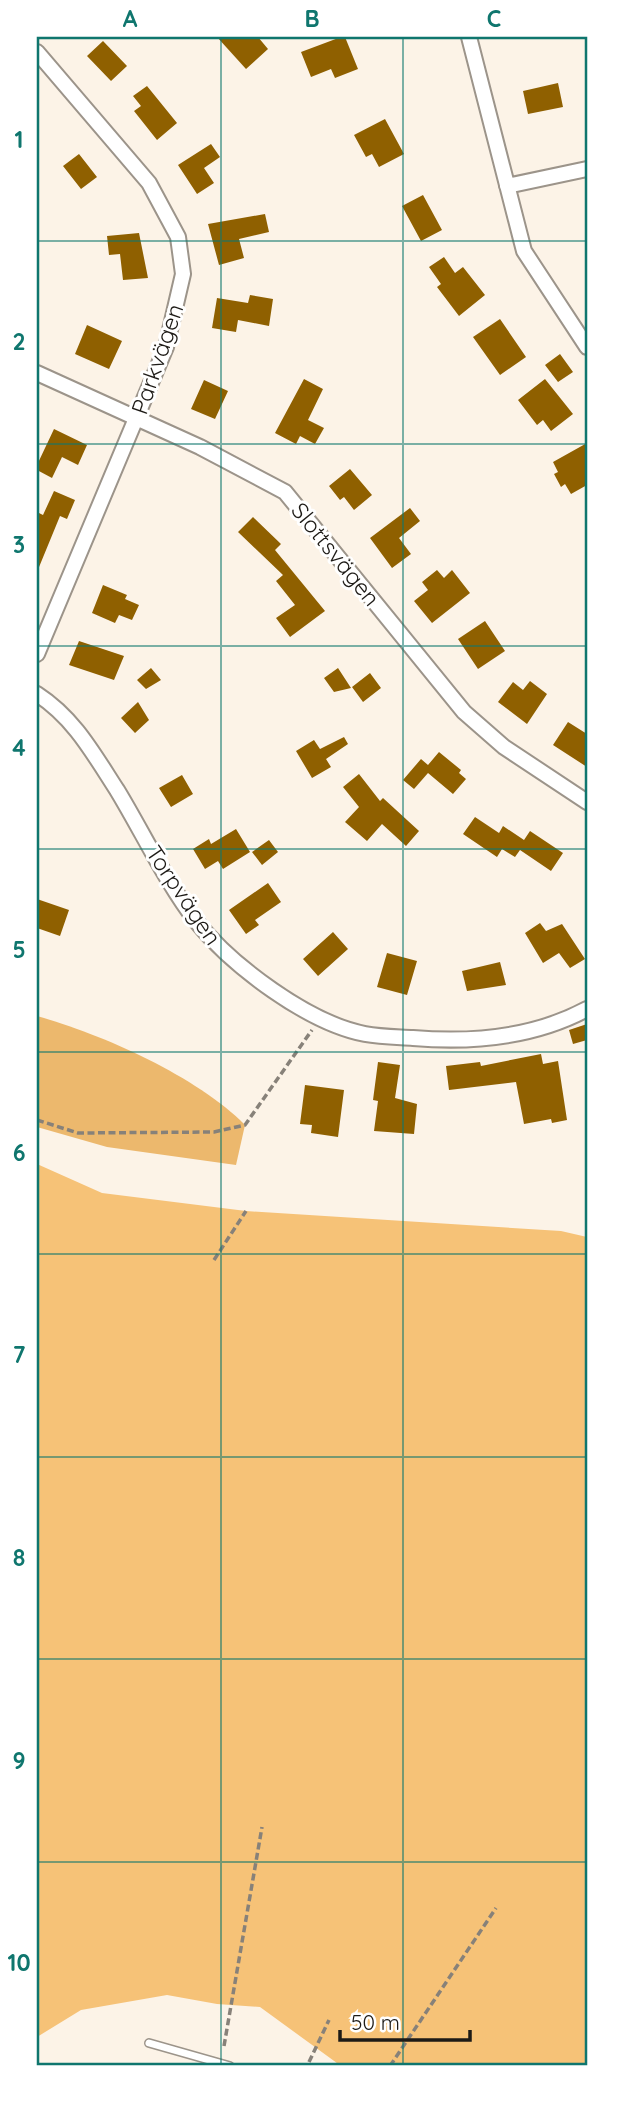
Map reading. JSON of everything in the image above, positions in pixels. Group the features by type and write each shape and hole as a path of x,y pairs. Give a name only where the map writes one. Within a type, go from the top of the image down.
{"street":[{"path":"469,37 524,251 587,347"},
{"name":"Parkvägen","path":"37,52 106,129 149,183 168,214 182,250 183,274 177,309 137,417 37,654"},
{"path":"507,186 587,169"},
{"name":"Slottsvägen","path":"37,373 137,417 264,478 285,492 464,712 504,747 587,802"},
{"name":"Torpvägen","path":"37,694 74,724 195,919 223,952 268,988 320,1018 363,1034 454,1041 534,1031 587,1009"}],"lane":[{"path":"149,2043 230,2066"}],"path":[{"path":"37,1120 78,1133 214,1132 245,1125 320,1018"},
{"path":"214,1260 246,1212"},
{"path":"224,2046 262,1826"},
{"path":"390,2066 496,1908"},
{"path":"309,2062 329,2020"}],"shaded area":[{"path":"37,1016 90,1034 148,1059 202,1090 225,1107 245,1125 236,1165 107,1147 37,1127"},
{"path":"37,1164 102,1193 246,1211 561,1231 587,1237 587,2066 341,2066 260,2007 217,2004 167,1995 81,2010 37,2037"}],"building":[{"path":"217,37 258,37 268,49 246,69"},
{"path":"345,37 358,69 335,78 331,69 311,77 301,52"},
{"path":"103,41 127,66 111,81 87,56"},
{"path":"558,83 563,107 528,114 523,91"},
{"path":"147,86 177,123 157,140 134,111 141,106 133,96"},
{"path":"385,119 404,154 379,167 372,154 366,157 354,135"},
{"path":"211,144 220,157 204,168 214,183 197,194 178,165"},
{"path":"79,154 97,177 81,189 63,166"},
{"path":"423,195 442,230 421,241 402,206"},
{"path":"265,214 269,232 239,239 244,258 219,265 208,224"},
{"path":"139,233 148,278 123,280 120,254 109,255 107,236"},
{"path":"444,257 455,273 463,267 485,295 459,316 437,287 441,284 429,267"},
{"path":"250,295 273,299 269,326 238,320 236,332 212,328 217,298 248,303"},
{"path":"500,319 526,357 500,375 473,337"},
{"path":"87,325 122,341 109,369 75,354"},
{"path":"560,354 573,372 558,382 545,365"},
{"path":"304,379 323,389 308,420 324,428 315,444 300,436 296,444 275,433"},
{"path":"545,379 573,414 551,431 543,420 537,425 518,400"},
{"path":"204,380 228,391 215,419 191,409"},
{"path":"54,429 87,445 78,465 62,457 52,478 37,470 37,465"},
{"path":"587,443 587,485 571,494 565,484 561,487 554,474 558,472 553,462"},
{"path":"350,469 372,495 354,510 344,497 340,500 329,486"},
{"path":"54,491 75,500 67,519 60,516 37,572 37,512 43,515"},
{"path":"410,508 420,521 399,538 411,554 392,568 370,538"},
{"path":"253,517 281,544 275,550 325,611 290,637 276,618 295,605 276,581 283,575 238,532"},
{"path":"437,570 444,578 452,570 470,593 432,623 414,601 428,590 422,582"},
{"path":"103,585 127,595 125,599 139,605 132,620 119,615 115,623 92,613"},
{"path":"485,621 505,651 478,669 458,639"},
{"path":"79,641 124,656 114,680 69,665"},
{"path":"151,668 161,680 146,689 137,680"},
{"path":"338,668 351,688 334,692 324,678"},
{"path":"370,673 381,688 363,702 352,687"},
{"path":"530,681 547,694 527,724 498,702 513,682 523,690"},
{"path":"138,702 149,720 135,733 121,718"},
{"path":"568,722 587,734 587,767 553,745"},
{"path":"344,737 348,744 326,759 331,767 312,778 296,751 314,740 320,749"},
{"path":"439,752 461,770 459,773 466,779 453,794 428,773 414,789 403,780 421,759 428,765"},
{"path":"359,774 380,801 383,798 419,831 406,846 382,824 367,841 345,822 359,807 343,787"},
{"path":"182,775 193,794 171,807 159,788"},
{"path":"475,817 499,833 503,826 524,840 530,831 563,853 551,871 520,850 515,857 502,849 497,857 463,834"},
{"path":"236,829 250,852 223,869 218,861 205,869 193,849 209,839 211,844"},
{"path":"269,840 278,852 262,865 252,852"},
{"path":"268,883 281,902 255,920 259,925 246,934 229,910"},
{"path":"37,899 69,910 60,936 37,928"},
{"path":"540,923 546,931 562,924 585,959 570,968 559,953 543,963 525,933"},
{"path":"333,932 348,949 318,976 303,959"},
{"path":"387,953 417,961 407,995 377,987"},
{"path":"500,962 506,985 467,991 462,971"},
{"path":"587,1024 587,1040 573,1044 569,1030"},
{"path":"541,1054 543,1064 558,1061 567,1120 552,1123 551,1119 524,1124 516,1082 449,1090 446,1066 480,1062 481,1066"},
{"path":"378,1062 400,1065 395,1098 417,1104 414,1134 374,1131 378,1101 373,1100"},
{"path":"305,1085 344,1090 338,1137 311,1133 312,1125 300,1124"}]}
